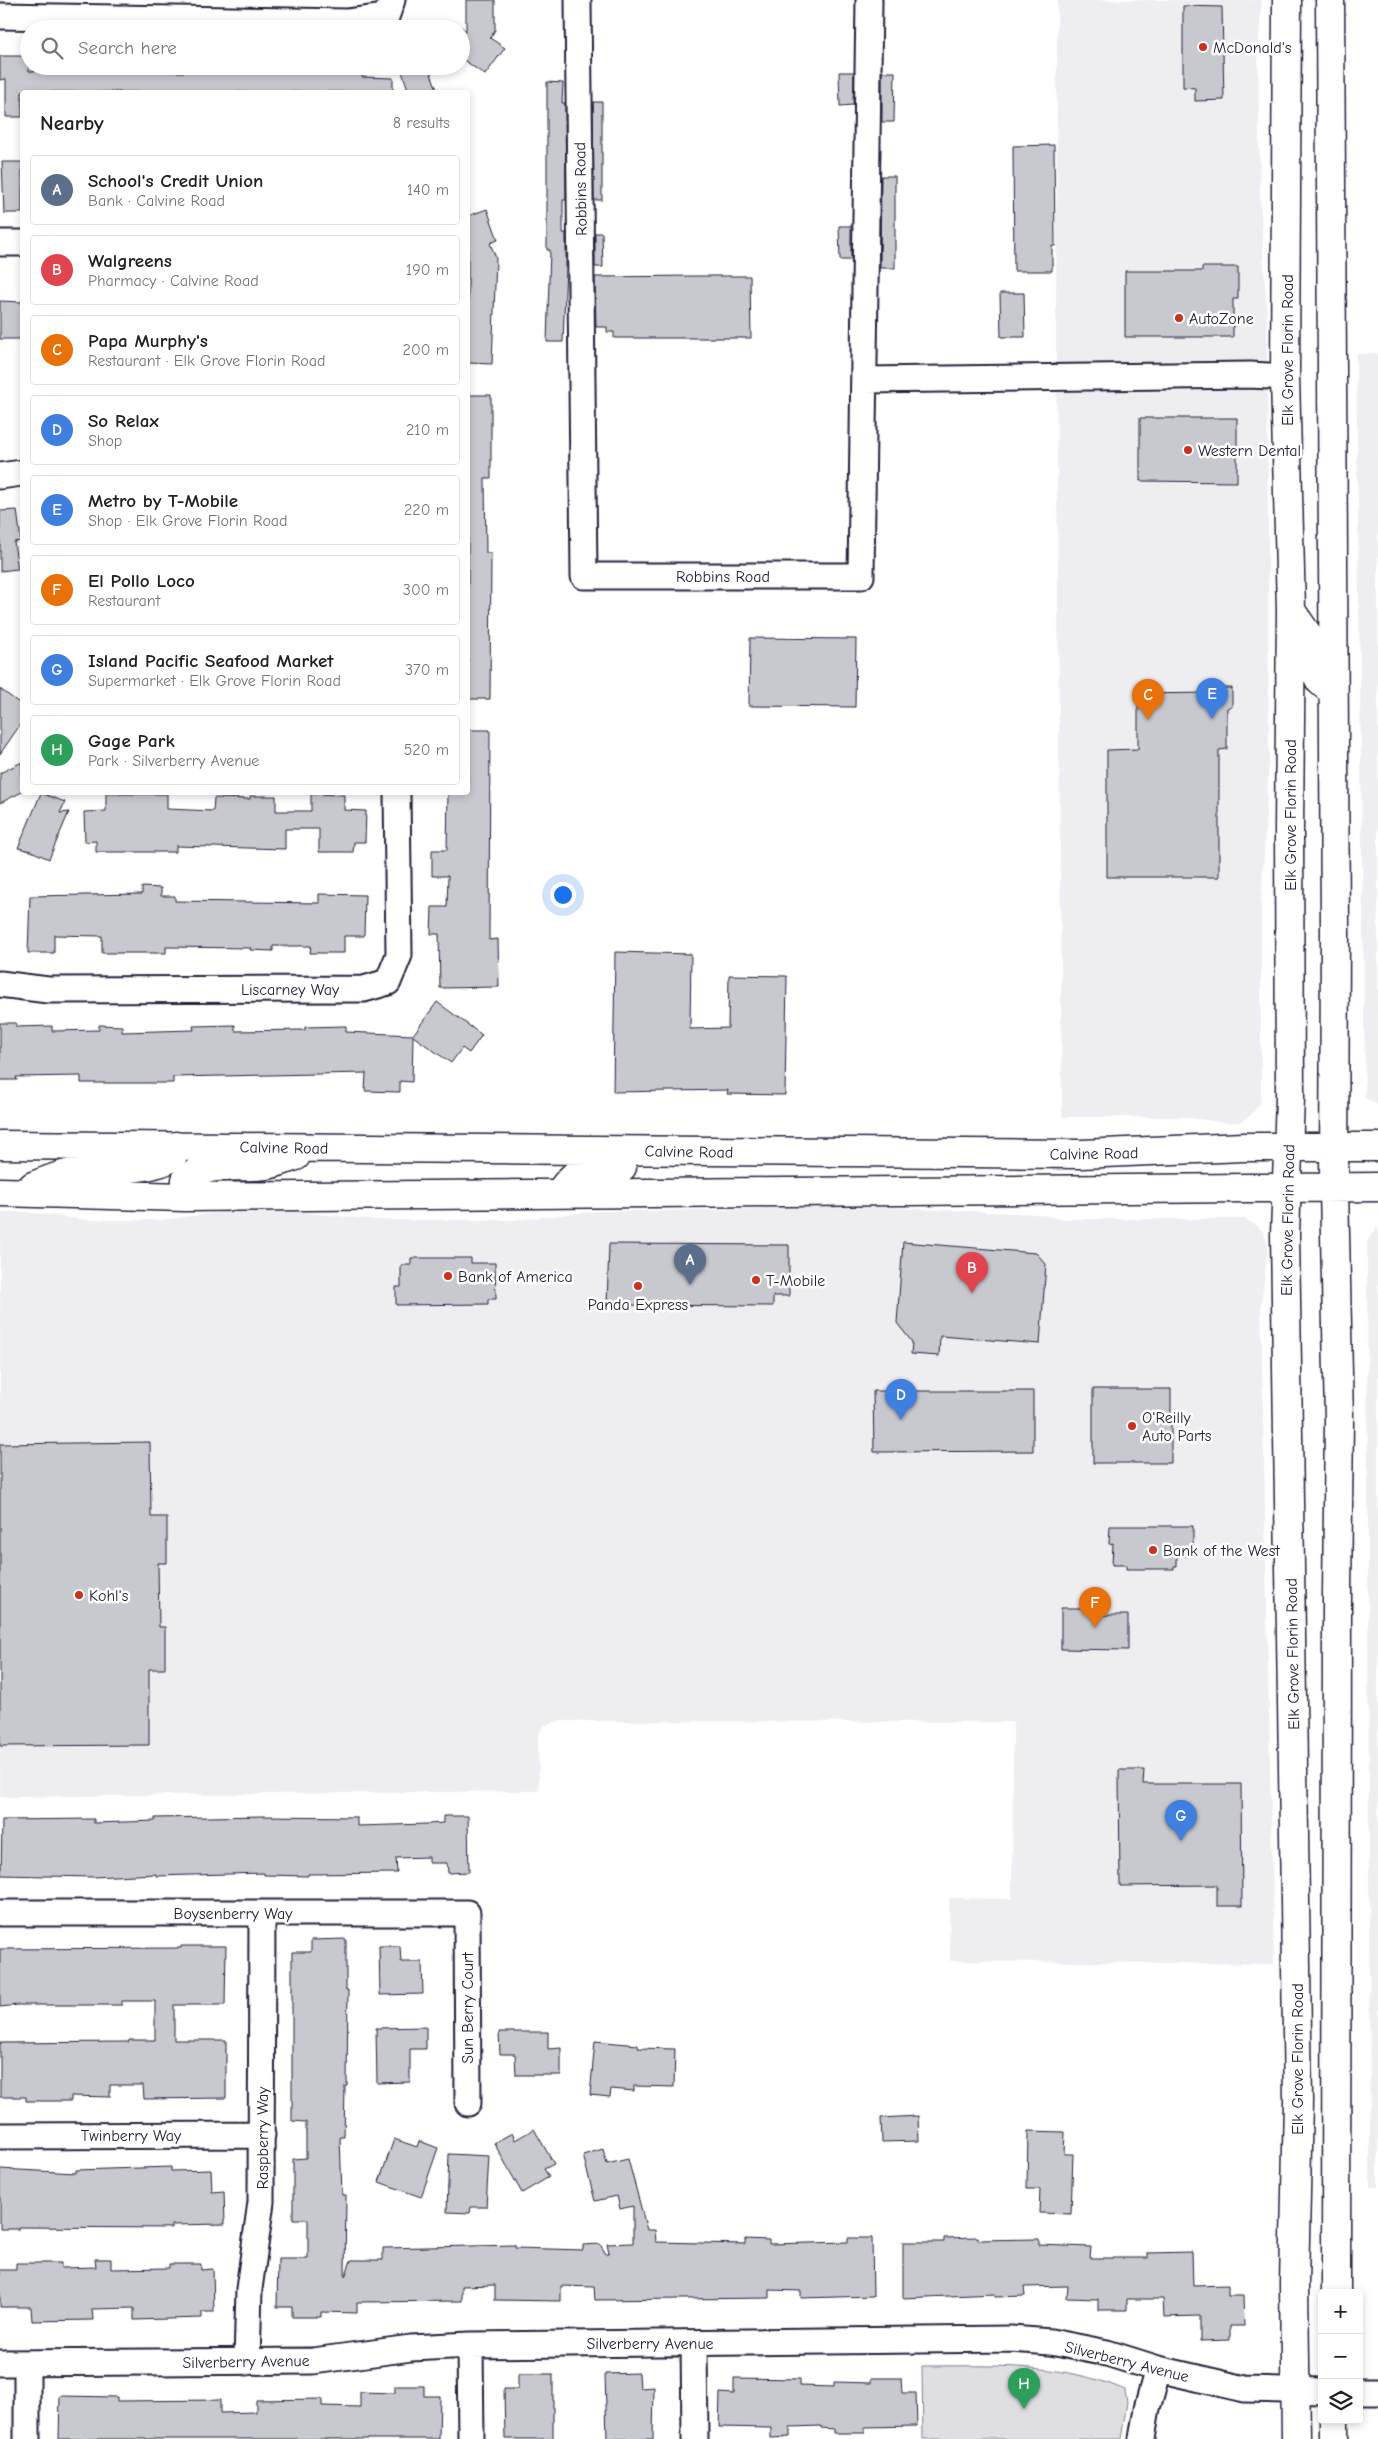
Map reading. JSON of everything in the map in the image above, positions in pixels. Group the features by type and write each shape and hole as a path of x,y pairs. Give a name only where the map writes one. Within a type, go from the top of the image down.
{"main road":[{"name":"Elk Grove Florin Road","path":"1287,0 1285,377 1291,610 1288,1147 1286,1189 1287,1383 1298,2101 1294,2284 1296,2439"},
{"path":"1330,0 1334,1188 1340,1420 1336,1594 1336,2289"},
{"path":"1291,610 1308,635 1313,667 1320,681 1333,692"},
{"name":"Calvine Road","path":"0,1145 1081,1154 1288,1147 1378,1147"},
{"path":"8,1193 63,1175 145,1165 162,1161 173,1156 176,1146"},
{"path":"185,1197 186,1180 192,1173 203,1169 266,1165 326,1147"},
{"path":"560,1193 569,1179 580,1170 594,1167 670,1166 710,1151"},
{"path":"8,1193 185,1197 1378,1187"},
{"path":"1334,2424 1334,2439"}],"street":[{"path":"363,20 386,17 392,0"},
{"name":"Robbins Road","path":"578,0 584,576 861,576 869,0"},
{"path":"0,16 232,20"},
{"path":"0,243 20,244"},
{"path":"864,380 1250,375 1285,377"},
{"path":"0,476 20,473"},
{"name":"Liscarney Way","path":"0,984 48,990 364,989 388,982 399,955 397,795"},
{"name":"Boysenberry Way","path":"0,1913 467,1913"},
{"name":"Raspberry Way","path":"247,2362 249,2289 261,2202 262,1913"},
{"name":"Sun Berry Court","path":"467,1913 468,2102"},
{"name":"Twinberry Way","path":"0,2136 262,2135"},
{"name":"Silverberry Avenue","path":"0,2363 313,2361 411,2348 470,2345 1011,2339 1051,2342 1106,2353 1158,2369 1245,2389 1295,2392 1318,2391"},
{"path":"694,2343 695,2439"},
{"path":"470,2345 471,2439"},
{"path":"27,2363 27,2439"},
{"path":"1142,2439 1147,2408 1158,2369"},
{"path":"1363,2392 1378,2392"}],"shaded area":[{"path":"1057,0 1262,0 1258,48 1260,195 1267,317 1269,759 1261,906 1261,1095 1260,1103 1251,1115 1241,1122 1228,1123 1183,1117 1062,1117 1056,344"},
{"path":"1378,353 1378,1105 1365,1098 1356,354"},
{"path":"852,1206 1036,1214 1063,1219 1244,1219 1258,1226 1264,1233 1268,1248 1261,1305 1274,1964 950,1961 949,1898 1012,1899 1013,1722 559,1721 543,1726 538,1735 539,1791 0,1797 0,1212 27,1212 87,1220 162,1220 238,1210 278,1210 377,1220 514,1220 599,1211"},
{"path":"1378,1226 1378,2186 1370,2186 1367,1241"},
{"path":"922,2366 1000,2366 1051,2370 1101,2381 1125,2390 1127,2402 1121,2439 923,2439"}],"building":[{"path":"466,0 495,0 495,30 490,38 505,48 485,75 470,64 470,20 466,20"},
{"name":"McDonald's","path":"1183,6 1222,7 1224,100 1195,101 1195,88 1183,87"},
{"path":"0,56 20,56 20,75 362,75 362,77 393,78 393,90 20,90 20,117 6,117 6,79 0,80"},
{"path":"839,72 854,72 853,105 840,106"},
{"path":"882,72 895,72 894,122 882,122"},
{"path":"403,75 431,75 437,90 408,90"},
{"path":"547,82 563,83 562,103 565,103 566,200 563,200 563,233 566,233 566,267 563,342 547,342 550,250 547,250"},
{"path":"593,102 602,102 602,200 594,200"},
{"path":"1054,145 1055,246 1052,246 1052,271 1014,271 1013,146"},
{"path":"2,162 20,162 20,213 4,213"},
{"path":"881,176 895,176 895,268 880,268"},
{"path":"487,209 498,240 490,243 496,258 492,364 470,363 470,215"},
{"path":"839,226 851,226 851,260 840,260"},
{"path":"595,233 602,233 603,267 595,267"},
{"name":"AutoZone","path":"1202,267 1238,267 1238,299 1233,299 1233,337 1125,337 1125,271 1202,271"},
{"path":"750,276 751,338 614,338 614,332 607,332 607,327 596,327 595,277"},
{"path":"1000,293 1024,293 1025,337 1001,337"},
{"path":"0,301 20,302 20,339 0,339"},
{"path":"470,395 491,395 491,478 485,478 486,553 491,553 490,699 470,699"},
{"name":"Western Dental","path":"1140,418 1237,418 1237,482 1140,481"},
{"path":"17,510 20,541 14,542 18,569 0,571 0,511"},
{"path":"750,638 856,639 855,707 749,706"},
{"path":"1212,688 1232,688 1232,707 1227,708 1227,749 1219,750 1219,877 1107,877 1107,750 1138,749 1138,694 1211,693"},
{"path":"0,689 20,704 20,725 0,754"},
{"path":"470,730 490,730 489,940 498,939 499,987 440,988 439,934 431,934 432,907 447,907 448,876 432,876 432,850 447,850 448,795 470,795"},
{"path":"20,763 20,793 0,803 0,773"},
{"path":"40,795 46,795 65,802 60,813 69,812 49,859 31,851 18,848"},
{"path":"106,795 167,795 167,809 213,811 214,798 250,799 250,796 276,796 276,811 311,811 311,795 344,795 344,810 366,811 365,842 354,842 353,852 319,852 319,829 285,829 285,849 176,846 176,852 96,852 96,841 85,842 84,812 106,811"},
{"path":"142,887 161,888 161,896 175,896 175,901 319,903 319,894 365,895 364,936 344,936 344,953 310,953 311,946 273,946 273,951 250,950 251,948 166,947 166,953 102,953 102,936 54,935 54,953 28,953 30,896 142,894"},
{"path":"615,952 691,954 690,1029 728,1028 729,975 787,976 785,1095 727,1094 728,1090 613,1092"},
{"path":"437,1002 482,1035 469,1053 462,1048 451,1063 413,1036 412,1082 400,1081 400,1092 365,1091 366,1073 173,1077 173,1083 81,1083 81,1076 16,1077 17,1080 0,1080 0,1023 16,1023 16,1027 52,1026 52,1031 99,1030 99,1025 122,1026 122,1032 194,1030 193,1026 235,1025 235,1031 305,1030 305,1027 346,1026 346,1032 413,1035"},
{"path":"903,1242 1036,1253 1046,1264 1040,1344 940,1336 939,1356 911,1354 912,1342 897,1323"},
{"path":"609,1244 789,1245 789,1296 773,1296 773,1306 607,1305"},
{"name":"Bank of America","path":"411,1258 471,1258 471,1263 495,1263 496,1299 488,1299 488,1304 396,1305 396,1287 401,1287 401,1265 411,1265"},
{"name":"O'Reilly Auto Parts","path":"1093,1389 1171,1389 1171,1463 1093,1463"},
{"path":"873,1391 1033,1391 1033,1451 874,1452"},
{"name":"Kohl's","path":"150,1442 151,1517 167,1517 167,1563 158,1563 159,1627 165,1627 165,1669 149,1669 149,1745 0,1746 0,1444"},
{"name":"Bank of the West","path":"1110,1526 1193,1526 1193,1556 1177,1556 1177,1566 1174,1566 1174,1569 1126,1569 1126,1565 1112,1565 1113,1543 1109,1544"},
{"path":"1061,1608 1095,1608 1095,1615 1128,1615 1128,1650 1061,1649"},
{"path":"1119,1770 1144,1770 1143,1784 1241,1784 1242,1906 1217,1906 1217,1885 1120,1886"},
{"path":"443,1816 468,1816 469,1872 448,1873 447,1863 429,1863 429,1857 396,1858 397,1873 308,1874 308,1876 264,1875 264,1873 156,1876 156,1874 93,1877 1,1875 2,1820 94,1819 94,1823 155,1821 155,1818 357,1817 357,1826 443,1823"},
{"path":"346,1939 346,1990 348,1990 347,2086 345,2086 344,2137 340,2137 342,2195 346,2195 345,2277 351,2260 383,2260 383,2248 515,2245 515,2248 583,2250 583,2245 600,2244 606,2254 609,2252 607,2244 633,2243 633,2206 620,2209 617,2196 595,2201 583,2155 603,2149 607,2164 628,2159 647,2230 655,2230 656,2242 745,2244 745,2239 769,2240 769,2244 848,2242 848,2238 872,2238 873,2296 801,2298 801,2291 770,2290 770,2298 595,2300 594,2287 561,2286 561,2301 495,2300 495,2285 462,2286 462,2301 357,2302 357,2313 321,2312 321,2317 292,2317 292,2307 277,2307 278,2259 308,2259 308,2219 293,2219 293,2159 306,2158 306,2122 292,2121 292,1952 311,1952 311,1940"},
{"path":"181,1946 226,1946 225,2005 174,2005 174,2040 226,2040 226,2098 144,2099 143,2085 110,2085 110,2097 71,2096 71,2101 26,2101 26,2097 0,2097 0,2043 155,2040 155,2001 122,2001 122,2005 18,2005 0,2007 0,1949 181,1948"},
{"path":"379,1946 400,1946 401,1962 422,1962 423,1994 380,1995"},
{"path":"426,2027 426,2049 410,2049 410,2082 377,2083 376,2028"},
{"path":"499,2032 548,2032 548,2049 561,2048 561,2075 516,2075 515,2054 500,2054"},
{"path":"595,2041 638,2045 638,2048 675,2049 674,2087 634,2086 634,2091 611,2089 610,2097 590,2095"},
{"path":"918,2116 919,2141 882,2142 881,2118"},
{"path":"534,2129 554,2164 544,2169 549,2177 522,2193 494,2143 512,2133 515,2140"},
{"path":"1028,2131 1065,2132 1064,2154 1073,2154 1071,2214 1039,2213 1040,2189 1027,2189"},
{"path":"394,2139 417,2147 419,2141 438,2148 421,2197 379,2182"},
{"path":"449,2154 489,2156 486,2207 471,2207 470,2213 447,2212"},
{"path":"171,2167 171,2171 211,2170 212,2192 224,2191 225,2224 172,2225 172,2228 19,2227 19,2229 0,2229 0,2169 76,2173 76,2170"},
{"path":"978,2237 978,2240 1039,2239 1039,2245 1091,2247 1090,2258 1148,2258 1148,2253 1192,2252 1193,2286 1228,2285 1228,2296 1243,2296 1244,2326 1230,2326 1230,2340 1200,2341 1200,2316 1164,2317 1163,2299 1127,2299 1127,2310 1098,2310 1098,2299 1067,2298 1068,2286 1024,2287 1025,2296 995,2297 995,2294 903,2298 903,2242 944,2242 944,2238"},
{"path":"95,2259 111,2259 111,2269 169,2268 169,2264 201,2264 201,2270 213,2269 214,2312 202,2312 202,2318 134,2320 134,2308 92,2309 93,2320 32,2321 31,2307 0,2307 0,2270 16,2270 16,2263 61,2263 61,2268 96,2267"},
{"path":"639,2373 640,2388 654,2387 653,2439 607,2439 605,2374"},
{"path":"518,2374 553,2374 553,2439 505,2439 504,2389 518,2389"},
{"path":"734,2378 800,2379 800,2386 834,2387 834,2382 871,2383 871,2378 901,2378 902,2393 916,2393 917,2426 865,2427 865,2433 834,2433 834,2429 821,2428 821,2426 790,2427 790,2437 771,2438 771,2428 719,2427 720,2393 734,2394"},
{"path":"395,2386 424,2386 424,2396 440,2396 439,2439 59,2439 60,2396 117,2397 117,2401 220,2400 220,2413 256,2412 256,2400 322,2399 322,2406 360,2407 360,2392 395,2393"}],"place":[{"name":"McDonald's","path":"1203,47"},
{"name":"AutoZone","path":"1179,318"},
{"name":"Western Dental","path":"1188,450"},
{"name":"Metro by T-Mobile","path":"1212,719"},
{"name":"Papa Murphy's","path":"1148,720"},
{"name":"Bank of America","path":"448,1276"},
{"name":"T-Mobile","path":"756,1280"},
{"name":"School's Credit Union","path":"690,1285"},
{"name":"Panda Express","path":"638,1286"},
{"name":"Walgreens","path":"972,1293"},
{"name":"So Relax","path":"901,1420"},
{"name":"O'Reilly Auto Parts","path":"1132,1426"},
{"name":"Bank of the West","path":"1153,1550"},
{"name":"Kohl's","path":"79,1595"},
{"name":"El Pollo Loco","path":"1095,1628"},
{"name":"Island Pacific Seafood Market","path":"1181,1841"},
{"name":"Gage Park","path":"1024,2409"}]}
